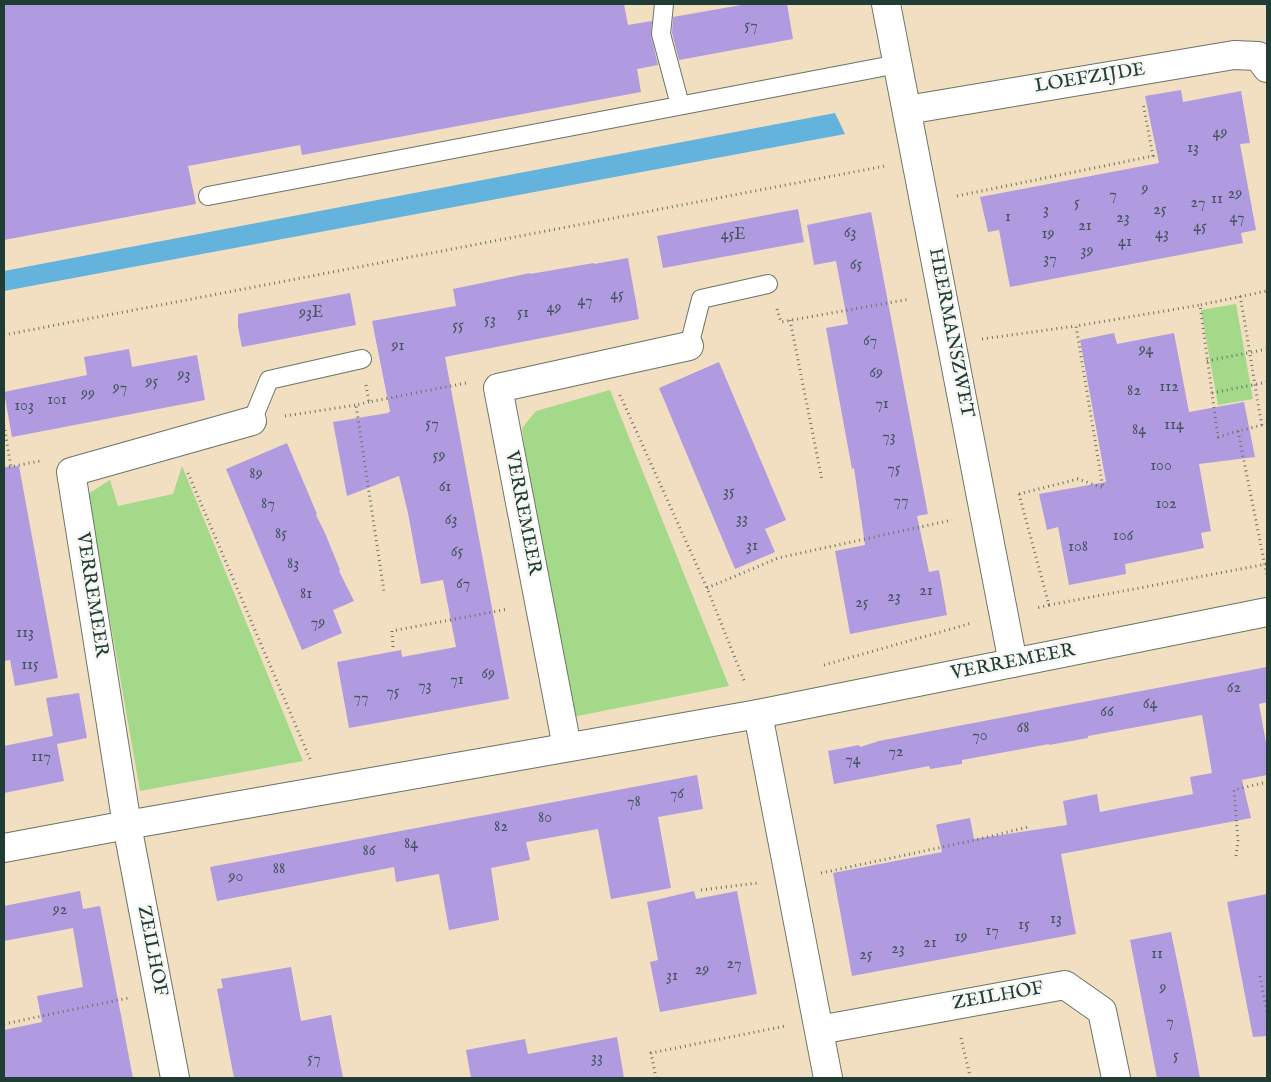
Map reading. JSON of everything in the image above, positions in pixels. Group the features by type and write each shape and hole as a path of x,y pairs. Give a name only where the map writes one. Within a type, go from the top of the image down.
{"street":[{"name":"HEERMANSZWET","path":"886,4 1013,663"},
{"name":"LOEFZIJDE","path":"907,110 1234,55 1258,56 1267,68"},
{"path":"498,388 689,346"},
{"name":"VERREMEER","path":"498,388 567,747"},
{"name":"VERREMEER","path":"127,825 71,472 252,421"},
{"name":"VERREMEER","path":"4,848 758,714 1267,612"},
{"path":"758,714 828,1078"},
{"name":"ZEILHOF","path":"127,825 176,1078"},
{"name":"ZEILHOF","path":"818,1025 953,1006 1065,985 1102,1011 1116,1078"}],"lane":[{"path":"664,4 661,34 680,105"},
{"path":"208,196 898,64"},
{"path":"689,346 701,299 768,284"},
{"path":"252,421 269,380 362,359"}],"path":[{"path":"924,205 970,193 1153,156 1136,71"},
{"path":"4,335 915,160"},
{"path":"768,284 782,322 942,293"},
{"path":"952,344 1200,305 1267,290"},
{"path":"1240,296 1251,352 1254,385 1262,426"},
{"path":"1200,305 1218,437 1267,424"},
{"path":"790,320 822,480"},
{"path":"707,588 778,558 983,507 1078,479 1103,488 1076,326"},
{"path":"1207,361 1267,349"},
{"path":"362,359 369,402"},
{"path":"606,364 707,588 758,714"},
{"path":"252,421 356,406 476,381 498,388"},
{"path":"1212,393 1267,382"},
{"path":"356,406 384,592"},
{"path":"4,425 11,467"},
{"path":"1238,431 1267,576"},
{"path":"175,443 324,790"},
{"path":"1049,605 1266,565"},
{"path":"393,647 392,631 539,603"},
{"path":"1236,856 1238,841 1234,790 1267,782"},
{"path":"701,890 790,880 1028,827"},
{"path":"1260,976 1267,1013"},
{"path":"4,1024 159,992"},
{"path":"953,1006 970,1076"},
{"path":"656,1078 651,1052 818,1025"}],"green space":[{"path":"1236,304 1253,399 1218,405 1201,310"},
{"path":"610,390 729,686 562,719 522,428 536,411"},
{"path":"182,466 303,761 140,791 88,494 110,480 118,506 173,494"}],"water":[{"path":"835,113 845,134 4,291 4,271"}],"building":[{"path":"4,4 624,4 628,25 652,21 651,36 658,65 637,69 641,92 302,155 300,145 188,166 196,204 4,240"},
{"path":"747,4 787,4 793,39 679,60 672,33 673,17"},
{"path":"1181,90 1183,102 1241,91 1250,143 1240,144 1256,230 1241,233 1243,243 1010,287 999,230 988,232 980,197 1159,163 1145,96"},
{"path":"798,209 804,242 663,268 657,236"},
{"path":"871,212 928,514 917,516 929,572 939,570 947,615 850,634 835,551 865,545 854,468 852,469 826,328 848,324 836,261 814,265 807,225"},
{"path":"628,258 639,319 445,357 509,699 349,728 337,662 401,650 402,657 456,647 443,580 421,584 399,476 347,496 333,422 388,413 390,411 372,321 456,306 453,289 530,273"},
{"path":"350,293 356,325 242,347 238,327 238,314"},
{"path":"1114,333 1117,344 1174,333 1189,412 1244,402 1255,457 1199,464 1211,531 1201,533 1204,548 1125,564 1126,574 1069,585 1058,527 1047,530 1039,494 1106,482 1080,340"},
{"path":"129,349 132,367 197,355 205,400 12,437 4,392 87,375 84,357"},
{"path":"719,362 786,520 765,529 775,552 735,569 659,388"},
{"path":"287,443 339,571 354,601 333,610 342,633 302,650 226,469"},
{"path":"19,466 58,678 15,686 10,660 4,661 4,467"},
{"path":"1267,667 1267,702 1259,704 1267,748 1267,775 1242,780 1251,818 1061,854 1076,934 852,976 833,873 942,852 936,825 939,824 970,818 974,839 1067,825 1063,801 1097,794 1100,812 1193,794 1190,777 1212,773 1202,715 1088,736 1088,738 962,760 962,764 930,769 929,766 834,784 828,751 859,745 860,747 879,741"},
{"path":"79,693 87,738 57,744 64,781 4,793 4,746 53,736 46,698"},
{"path":"697,775 703,809 658,817 671,888 611,899 598,829 526,842 530,860 491,868 499,920 449,930 439,874 396,882 394,867 217,901 210,867"},
{"path":"80,891 83,909 100,906 133,1078 4,1078 4,1030 42,1022 37,996 83,987 73,928 4,941 4,906"},
{"path":"694,891 696,899 737,891 757,994 660,1012 650,962 658,960 647,902"},
{"path":"1267,894 1267,1036 1253,1037 1227,902"},
{"path":"1171,932 1200,1078 1157,1078 1130,940"},
{"path":"291,967 301,1021 331,1015 343,1078 234,1078 217,989 223,988 221,979"},
{"path":"617,1037 624,1078 471,1078 466,1050 525,1039 528,1054"}]}
